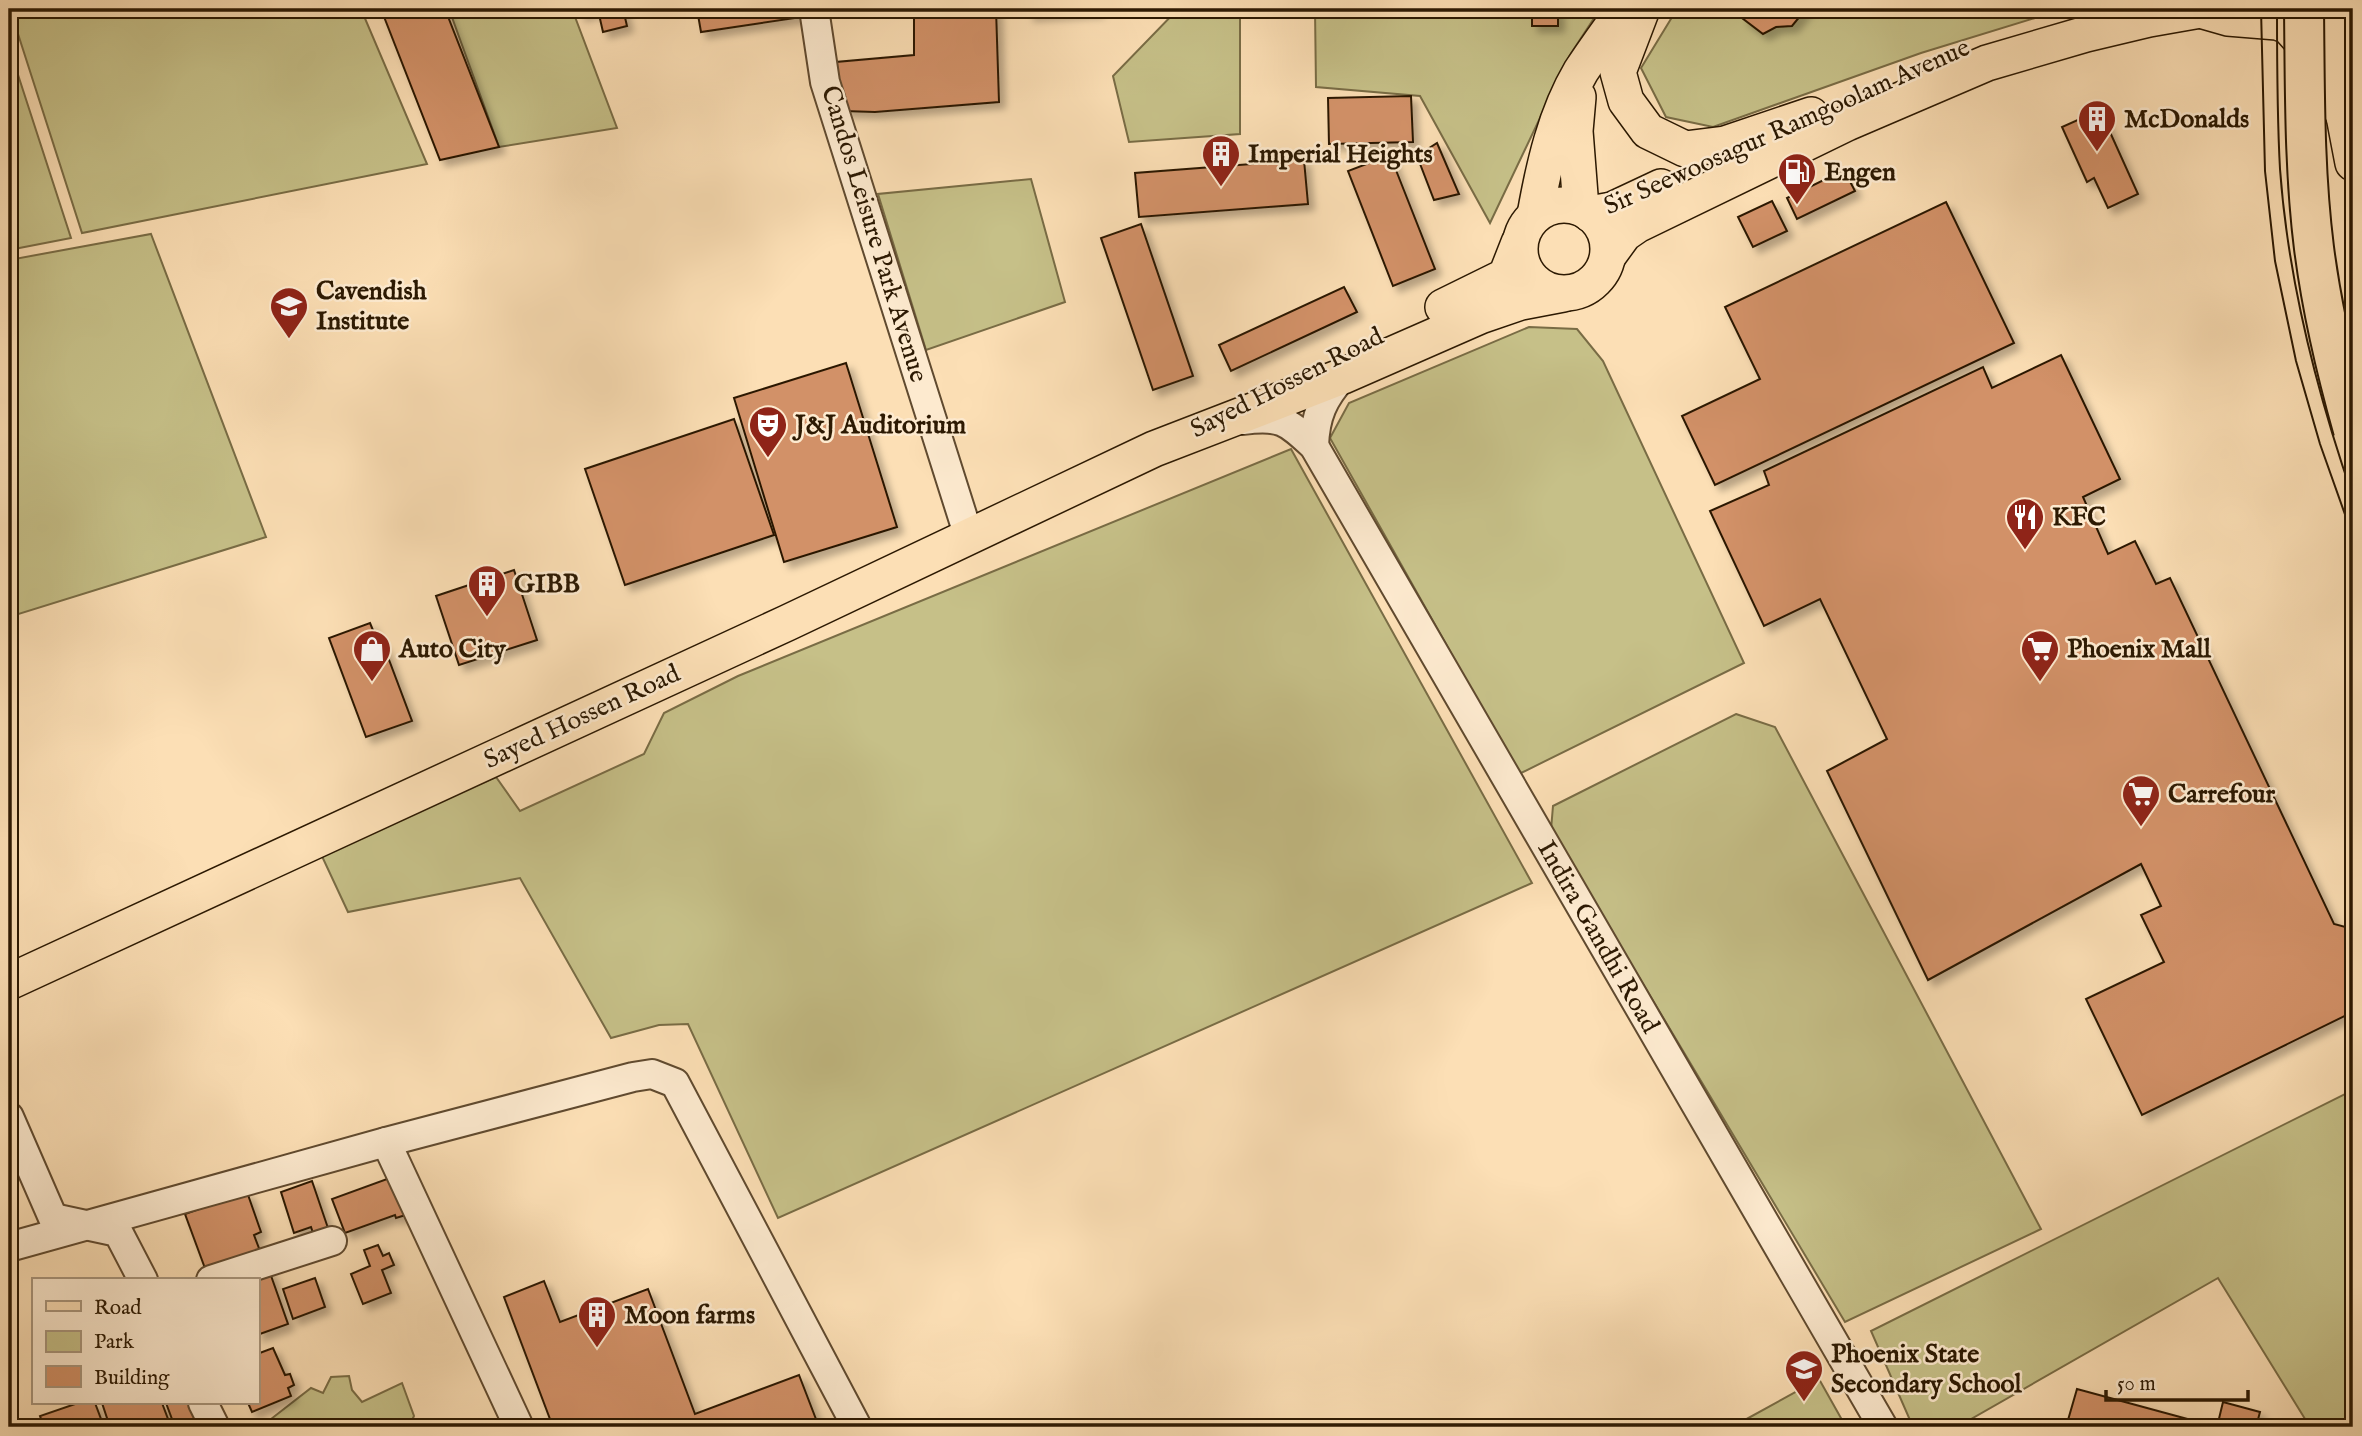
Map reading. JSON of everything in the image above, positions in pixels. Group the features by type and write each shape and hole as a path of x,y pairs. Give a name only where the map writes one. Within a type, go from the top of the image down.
{"highway":[{"path":"2304,9 2308,164 2314,246 2325,318 2353,430"}],"main road":[{"name":"Sayed Hossen Road","path":"9,982 969,537 1167,443 1336,356 1488,287 1506,276 1527,229 1556,126 1581,73 1625,9"},
{"path":"1642,9 1618,72 1626,101 1648,131 1685,149 1725,144 1811,115"},
{"name":"Sir Seewoosagur Ramgoolam Avenue","path":"1586,211 1612,210 1627,204 1811,115 1981,41 2104,9"},
{"path":"2203,9 2228,18 2277,22 2288,26 2318,59 2344,116"},
{"name":"Sir Seewoosagur Ramgoolam Avenue","path":"1608,256 1624,234 1637,225 1847,123 1987,63 2087,34 2203,9"},
{"path":"2341,9 2344,116 2353,163"},
{"path":"1581,73 1575,131 1586,211"},
{"path":"1565,205 1586,211 1605,232 1608,256 1602,271 1586,288 1563,293 1548,291 1535,284 1525,272 1520,258 1527,229 1549,207 1565,205"},
{"name":"Sayed Hossen Road","path":"1167,443 1343,376 1480,316 1521,302 1563,293"}],"street":[{"name":"Candos Leisure Park Avenue","path":"814,9 825,82 969,537"},
{"path":"1314,446 1319,409 1328,392 1343,376"},
{"name":"Indira Gandhi Road","path":"1221,423 1277,418 1294,428 1314,446 1883,1427"},
{"path":"9,1247 386,1142 652,1074 676,1083 857,1427"},
{"path":"9,1117 52,1218 118,1232 142,1278"},
{"path":"386,1142 519,1427"},
{"path":"217,1278 332,1241"},
{"path":"204,1404 215,1427"}],"green space":[{"path":"10,9 361,9 427,164 82,233"},
{"path":"449,9 572,9 617,128 499,147"},
{"path":"1178,9 1240,9 1240,134 1129,142 1113,76"},
{"path":"1315,9 1600,9 1570,55 1490,223 1420,96 1316,87"},
{"path":"1677,9 2064,9 1921,53 1713,127 1666,117 1641,68"},
{"path":"9,47 71,238 9,250"},
{"path":"1031,179 1065,302 926,350 878,194"},
{"path":"151,234 266,537 9,617 9,260"},
{"path":"1529,327 1577,329 1603,361 1744,663 1519,774 1330,438 1349,403"},
{"path":"1291,449 1532,883 778,1218 688,1024 659,1025 611,1038 520,878 348,912 320,852 496,777 520,811 644,754 664,713 738,676"},
{"path":"1736,714 1775,727 2041,1229 1845,1322 1551,830 1553,806"},
{"path":"2353,1090 2353,1427 2310,1427 2218,1278 1957,1427 1913,1427 1871,1331"},
{"path":"349,1376 352,1390 362,1402 402,1383 414,1416 409,1427 279,1427 271,1419 311,1388 323,1393 331,1377"},
{"name":"Phoenix State Secondary School","path":"1819,1379 1846,1427 1732,1427"}],"building":[{"path":"381,9 445,9 499,147 440,160"},
{"path":"578,9 623,9 627,26 603,32 598,10 580,15"},
{"path":"697,9 800,9 802,17 701,32"},
{"path":"914,9 996,9 999,102 875,112 844,111 836,62 914,55"},
{"path":"1028,9 1098,9 1098,11 1028,15"},
{"path":"1532,9 1558,9 1558,26 1532,26"},
{"path":"1749,9 1806,9 1792,26 1776,27 1763,34 1742,18"},
{"path":"1411,96 1413,142 1329,144 1328,98"},
{"name":"McDonalds","path":"2100,110 2138,194 2108,208 2094,178 2087,182 2062,127"},
{"path":"1437,143 1459,194 1434,200 1417,156"},
{"name":"Imperial Heights","path":"1390,155 1435,269 1393,286 1348,171"},
{"name":"Imperial Heights","path":"1304,160 1308,204 1139,217 1135,173"},
{"path":"1844,170 1855,191 1797,219 1787,198"},
{"path":"1772,201 1787,231 1753,247 1738,217"},
{"path":"1946,202 2014,343 1715,485 1682,416 1760,379 1725,307"},
{"path":"1141,224 1193,376 1153,390 1101,238"},
{"path":"1344,287 1357,312 1231,371 1219,345"},
{"name":"Phoenix Mall","path":"2061,355 2120,479 2083,497 2108,554 2135,541 2156,584 2170,578 2334,924 2353,929 2353,1012 2142,1115 2086,999 2164,962 2141,915 2161,906 2141,864 1928,980 1827,771 1887,739 1820,599 1764,626 1710,511 1769,485 1764,471 1983,367 1992,388"},
{"path":"846,363 897,527 784,562 734,398"},
{"path":"734,419 774,535 625,585 585,469"},
{"name":"GIBB","path":"514,570 537,640 459,665 436,596"},
{"name":"Auto City","path":"370,623 379,645 383,644 412,721 366,737 329,638"},
{"path":"398,1175 412,1213 396,1218 395,1215 345,1233 332,1199"},
{"path":"312,1181 329,1231 314,1236 311,1227 294,1233 281,1192"},
{"path":"247,1192 261,1232 254,1235 260,1251 206,1271 185,1214"},
{"path":"378,1245 383,1256 389,1253 394,1265 382,1270 391,1293 363,1304 351,1274 370,1266 364,1250"},
{"path":"269,1270 288,1324 259,1334 259,1278 244,1278"},
{"path":"315,1278 325,1307 293,1319 283,1289"},
{"name":"Moon farms","path":"544,1281 560,1322 648,1289 695,1414 799,1375 819,1427 553,1427 504,1297"},
{"path":"273,1348 285,1375 290,1374 294,1385 288,1388 291,1396 252,1412 248,1404 259,1404 259,1353"},
{"path":"2077,1389 2217,1427 2066,1427"},
{"path":"2223,1402 2260,1412 2256,1427 2217,1427"},
{"path":"75,1404 95,1404 104,1427 44,1427 40,1416"},
{"path":"102,1404 162,1404 171,1427 110,1427"},
{"path":"166,1404 193,1404 199,1419 175,1427"}],"tram line":[{"path":"2261,9 2265,171 2275,261 2296,361 2320,444 2353,537"},
{"path":"2277,9 2280,169 2290,252 2316,377 2353,497"}],"place":[{"name":"McDonalds","path":"2097,153"},
{"name":"Imperial Heights","path":"1221,188"},
{"name":"Engen","path":"1797,206"},
{"name":"Cavendish Institute","path":"289,340"},
{"name":"J&J Auditorium","path":"768,459"},
{"name":"KFC","path":"2025,551"},
{"name":"GIBB","path":"487,618"},
{"name":"Auto City","path":"372,683"},
{"name":"Phoenix Mall","path":"2040,683"},
{"name":"Carrefour","path":"2141,828"},
{"name":"Moon farms","path":"597,1349"},
{"name":"Phoenix State Secondary School","path":"1804,1403"}]}
